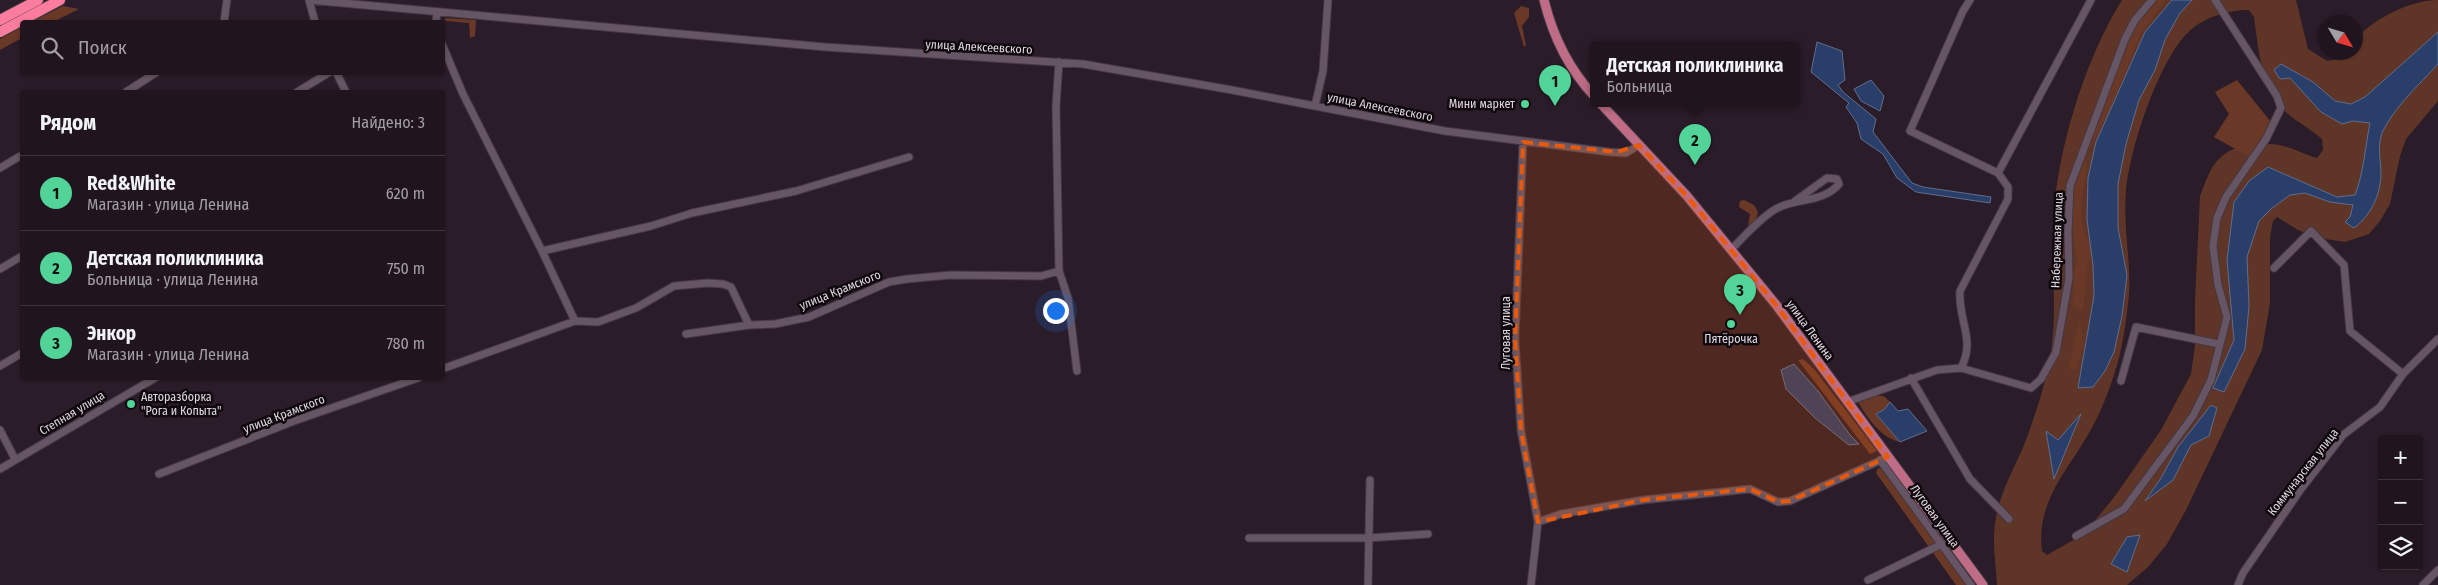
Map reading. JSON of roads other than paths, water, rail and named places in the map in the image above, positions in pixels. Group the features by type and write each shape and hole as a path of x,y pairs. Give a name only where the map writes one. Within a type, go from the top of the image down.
{"highway":[{"path":"0,20 38,0"},
{"path":"22,20 60,0"},
{"path":"0,32 20,21"}],"main road":[{"path":"1544,0 1550,24 1561,51 1580,82 1590,92"},
{"name":"улица Ленина","path":"1604,107 1687,196 1777,306 1847,402 1884,458 1983,585"}],"street":[{"path":"224,20 227,0"},
{"path":"309,0 314,20"},
{"name":"улица Алексеевского","path":"309,0 834,48 1059,62 1140,73 1445,131 1523,142 1626,153 1640,145"},
{"path":"1315,106 1323,71 1328,0"},
{"path":"1961,368 1967,357 1969,344 1959,307 1960,291 2008,200 2008,187 1998,173 1910,131 1963,11 1970,0"},
{"path":"1998,173 2091,0"},
{"name":"Набережная улица","path":"1847,402 1937,370 1961,368 2030,388 2041,379 2056,352 2069,278 2070,186 2125,39 2135,20 2152,0"},
{"path":"2076,536 2124,509 2192,416 2211,380 2227,318 2218,284 2213,246 2216,218 2226,197 2266,139 2281,108 2277,96 2215,0"},
{"path":"436,20 437,12"},
{"path":"445,52 462,94 542,250 575,321"},
{"path":"1059,62 1056,106 1058,271 1068,298 1077,371"},
{"path":"129,90 152,75"},
{"path":"300,90 325,75"},
{"path":"338,75 345,90"},
{"name":"Луговая улица","path":"1523,142 1515,339 1521,431 1538,522 1531,585"},
{"path":"0,168 20,156"},
{"path":"542,250 651,226 692,213 796,191 909,157"},
{"path":"1731,250 1771,211 1795,201 1827,193 1839,184 1837,179 1827,178 1795,201"},
{"path":"2274,268 2311,231 2344,264 2350,332 2403,374"},
{"path":"0,269 20,257"},
{"name":"улица Крамского","path":"686,334 749,325 775,324 809,317 889,282 950,275 1041,276 1058,271"},
{"path":"445,368 575,321 598,322 636,308 674,286 708,283 731,287 749,325"},
{"path":"2121,381 2136,327 2219,344"},
{"name":"Коммунарская улица","path":"2238,585 2243,573 2301,489 2343,436 2380,407 2403,374 2438,339"},
{"path":"0,366 20,354"},
{"path":"1911,378 1970,479 2009,519"},
{"name":"Степная улица","path":"0,469 152,380"},
{"name":"улица Крамского","path":"159,474 294,420 412,380"},
{"path":"0,430 15,460"},
{"path":"1538,522 1561,514 1643,500 1750,489 1778,502 1790,501 1884,458"},
{"name":"Луговая улица","path":"1884,458 1971,585"},
{"path":"1368,585 1370,480"},
{"path":"1249,538 1368,538 1428,534"},
{"path":"1868,580 1942,544"},
{"path":"2423,585 2438,570"}],"water":[{"path":"2172,0 2192,0 2180,13 2165,40 2155,70 2139,100 2126,144 2118,184 2118,228 2127,275 2122,316 2114,352 2105,371 2093,387 2078,388 2094,296 2093,265 2087,220 2088,178 2096,142 2145,32"},
{"path":"2438,32 2438,64 2402,103 2384,129 2380,140 2381,175 2379,190 2374,205 2360,223 2354,228 2345,222 2350,217 2353,205 2330,202 2305,193 2290,195 2259,221 2247,257 2249,306 2245,349 2224,392 2213,388 2234,340 2227,260 2234,202 2249,181 2268,167 2337,197 2355,195 2362,168 2370,123 2353,121 2342,124 2321,112 2290,78 2280,79 2274,70 2281,64 2313,82 2335,101 2351,104 2365,97"},
{"path":"1817,42 1842,51 1845,80 1838,85 1843,92 1876,119 1873,132 1912,183 1923,187 1991,197 1990,203 1916,192 1897,178 1883,154 1861,139 1857,123 1846,107 1849,103 1811,72"},
{"path":"1871,80 1884,96 1880,111 1861,101 1854,89"},
{"path":"1794,364 1818,391 1850,435 1859,444 1849,445 1815,418 1786,389 1781,370"},
{"path":"1890,402 1898,411 1908,409 1927,431 1900,442 1876,414 1885,409"},
{"path":"2211,405 2217,408 2209,436 2191,445 2173,480 2145,501 2161,478 2178,447"},
{"path":"2081,414 2054,479 2046,431 2058,440"},
{"path":"2140,535 2127,572 2111,564 2127,537"}],"place":[{"name":"Мини маркет","path":"1525,104"},
{"name":"Red&White","path":"1555,106"},
{"name":"Детская поликлиника","path":"1695,165"},
{"name":"Энкор","path":"1740,315"},
{"name":"Пятёрочка","path":"1731,324"},
{"name":"Авторазборка \"Рога и Копыта\"","path":"131,404"}]}
